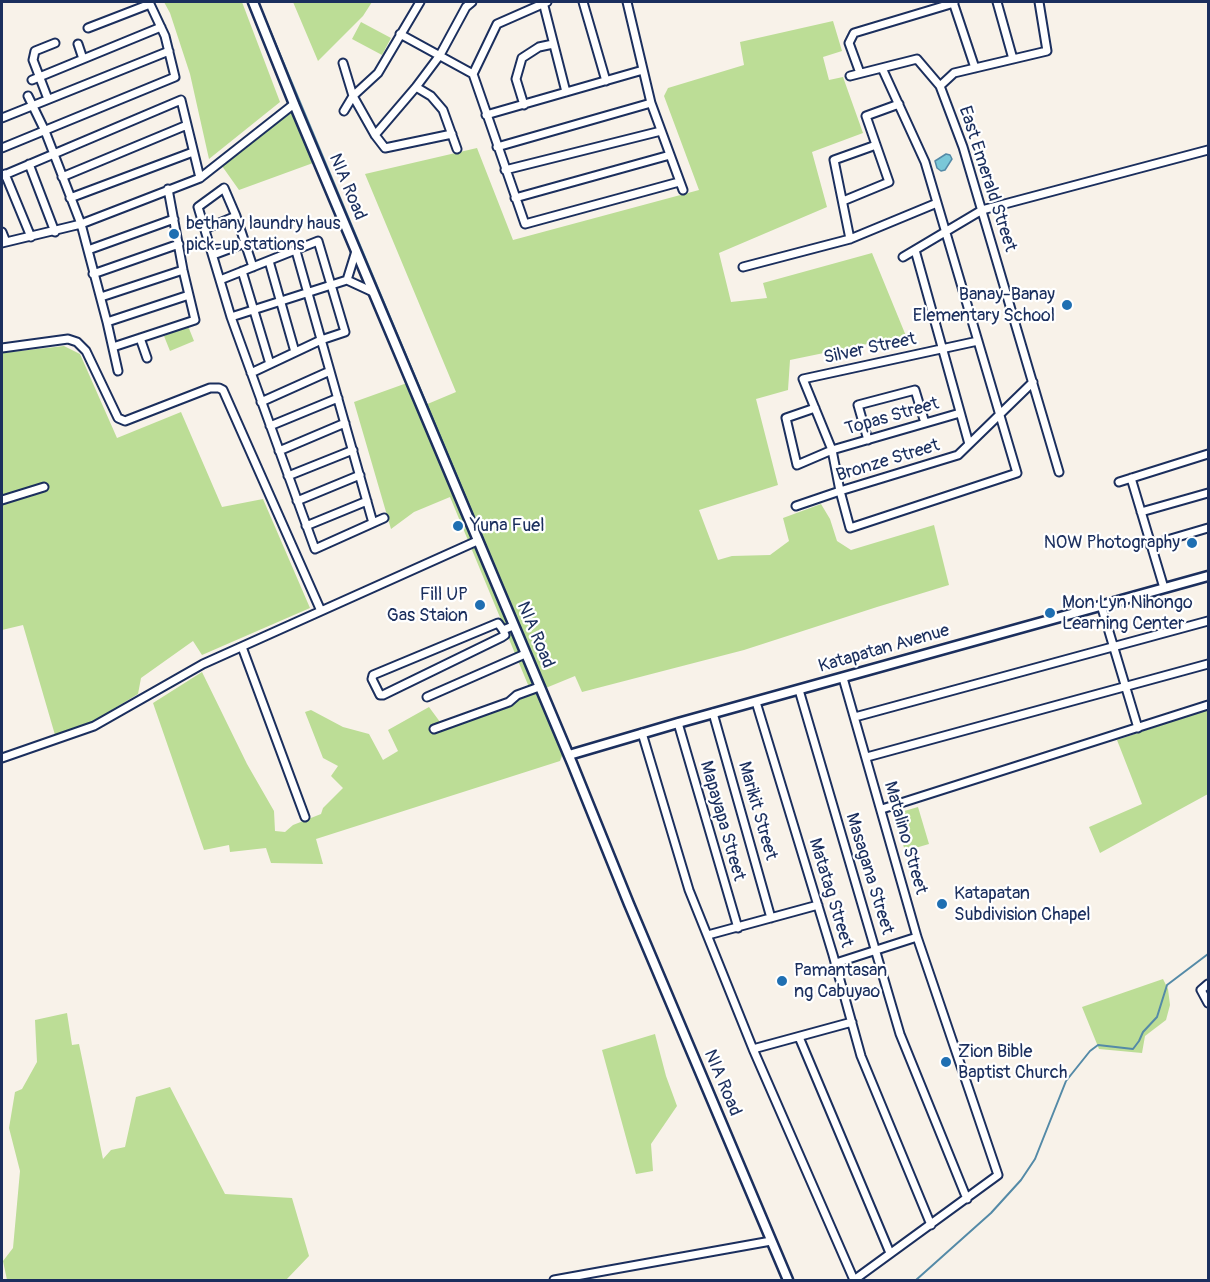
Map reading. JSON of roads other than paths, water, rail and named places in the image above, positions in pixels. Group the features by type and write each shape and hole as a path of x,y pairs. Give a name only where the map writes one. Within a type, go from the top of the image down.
{"street":[{"name":"NIA Road","path":"253,2 788,1281"},
{"path":"344,111 353,96 378,73 420,2"},
{"path":"375,135 440,55 466,7 472,2"},
{"path":"473,74 497,24 545,2 566,92"},
{"path":"583,2 606,81"},
{"path":"627,2 651,103 682,190"},
{"path":"860,73 849,43 854,33 953,2 975,68"},
{"path":"997,2 1013,59"},
{"path":"940,86 954,73 1047,51 1039,2"},
{"path":"2,148 175,77 161,27 150,3 88,28"},
{"path":"32,80 161,27"},
{"path":"400,34 473,74 525,224 679,182"},
{"path":"48,99 33,60 35,51 55,43"},
{"path":"78,44 83,59"},
{"path":"524,105 516,79 522,58 539,47 553,44"},
{"path":"2,118 169,51"},
{"name":"East Emerald Street","path":"850,76 917,59 940,86 963,147 1059,472"},
{"path":"343,63 353,96 385,148 452,134"},
{"path":"815,408 832,450 850,528 1017,473 925,162 882,68"},
{"path":"486,115 643,70"},
{"path":"416,87 431,96 443,110 457,148"},
{"path":"28,96 45,131 81,224 118,371"},
{"path":"31,237 3,175 181,100 200,178"},
{"path":"497,147 651,103"},
{"path":"2,232 4,243 81,224 200,178 294,104"},
{"path":"843,201 889,182 866,116 899,104"},
{"path":"62,177 187,125"},
{"path":"505,170 661,131"},
{"path":"850,239 834,160 876,145"},
{"path":"903,257 982,210 1209,150"},
{"path":"70,198 193,152"},
{"path":"515,198 670,155"},
{"path":"29,164 55,231"},
{"path":"253,267 224,188 198,207 231,317 315,549 384,518"},
{"path":"113,347 195,320 168,189"},
{"path":"743,267 850,239 937,203"},
{"path":"205,229 236,216"},
{"path":"88,250 174,219"},
{"path":"220,280 318,241 345,332 321,340 251,373"},
{"path":"213,255 245,243"},
{"path":"93,274 179,244"},
{"path":"347,279 356,250"},
{"path":"915,250 969,444"},
{"path":"296,251 373,523"},
{"path":"269,261 295,352"},
{"path":"101,297 183,270"},
{"path":"242,271 270,364"},
{"path":"231,317 347,279 374,292"},
{"path":"107,322 189,296"},
{"path":"140,338 147,358"},
{"path":"2,348 68,339 77,342 86,351 118,418 125,421 210,388 219,387 223,390 321,611"},
{"name":"Silver Street","path":"815,408 803,379 978,341"},
{"path":"261,402 330,371"},
{"name":"Bronze Street","path":"796,506 958,455 1033,382"},
{"path":"868,440 858,405 915,390 925,423"},
{"path":"270,426 338,398"},
{"name":"Topas Street","path":"815,408 786,418 797,465 832,450 960,413"},
{"path":"279,451 345,423"},
{"path":"288,476 353,450"},
{"path":"1119,482 1209,454"},
{"path":"297,501 360,475"},
{"path":"1131,478 1164,588"},
{"path":"2,500 44,487"},
{"path":"1141,512 1209,493"},
{"path":"306,526 367,501"},
{"path":"1150,545 1209,528"},
{"path":"2,758 94,726 203,664 477,541"},
{"name":"Katapatan Avenue","path":"569,755 1209,576"},
{"path":"1101,605 1138,728"},
{"path":"855,717 1209,621"},
{"path":"498,623 503,630 505,635 502,637 381,696 372,679 373,675 498,623"},
{"path":"503,630 513,626"},
{"path":"242,647 305,817"},
{"path":"441,648 447,663"},
{"path":"427,697 525,654"},
{"path":"867,757 1209,664"},
{"name":"Matalino Street","path":"843,678 917,938 998,1176 967,1199"},
{"path":"434,729 509,702 517,695 539,687"},
{"name":"Masagana Street","path":"798,690 900,1034 967,1199"},
{"name":"Matatag Street","path":"756,702 836,963 861,1056 931,1225"},
{"path":"882,809 1209,705"},
{"name":"Marikit Street","path":"713,713 771,918"},
{"name":"Mapayapa Street","path":"678,723 738,928"},
{"path":"642,733 689,890 753,1049 854,1280 967,1199"},
{"path":"708,935 818,905"},
{"path":"836,963 917,938"},
{"path":"1209,984 1201,990 1209,1003"},
{"path":"753,1049 852,1022"},
{"path":"799,1037 890,1253"},
{"path":"554,1281 771,1241"}],"water":[{"path":"946,154 952,159 945,170 941,171 937,168 935,161"}],"waterway":[{"path":"258,2 483,539"},
{"path":"916,1280 991,1213 1021,1180 1035,1159 1066,1081 1090,1051 1098,1045 1133,1049 1143,1032 1157,1017 1167,985 1208,954"}],"place":[{"name":"bethany laundry haus pick-up stations","path":"174,234"},
{"name":"Banay-Banay Elementary School","path":"1067,305"},
{"name":"Yuna Fuel","path":"458,526"},
{"name":"NOW Photography","path":"1192,543"},
{"name":"Fill UP Gas Staion","path":"480,605"},
{"name":"Mon Lyn Nihongo Learning Center","path":"1050,613"},
{"name":"Katapatan Subdivision Chapel","path":"942,904"},
{"name":"Pamantasan ng Cabuyao","path":"782,981"},
{"name":"Zion Bible Baptist Church","path":"946,1062"}]}
